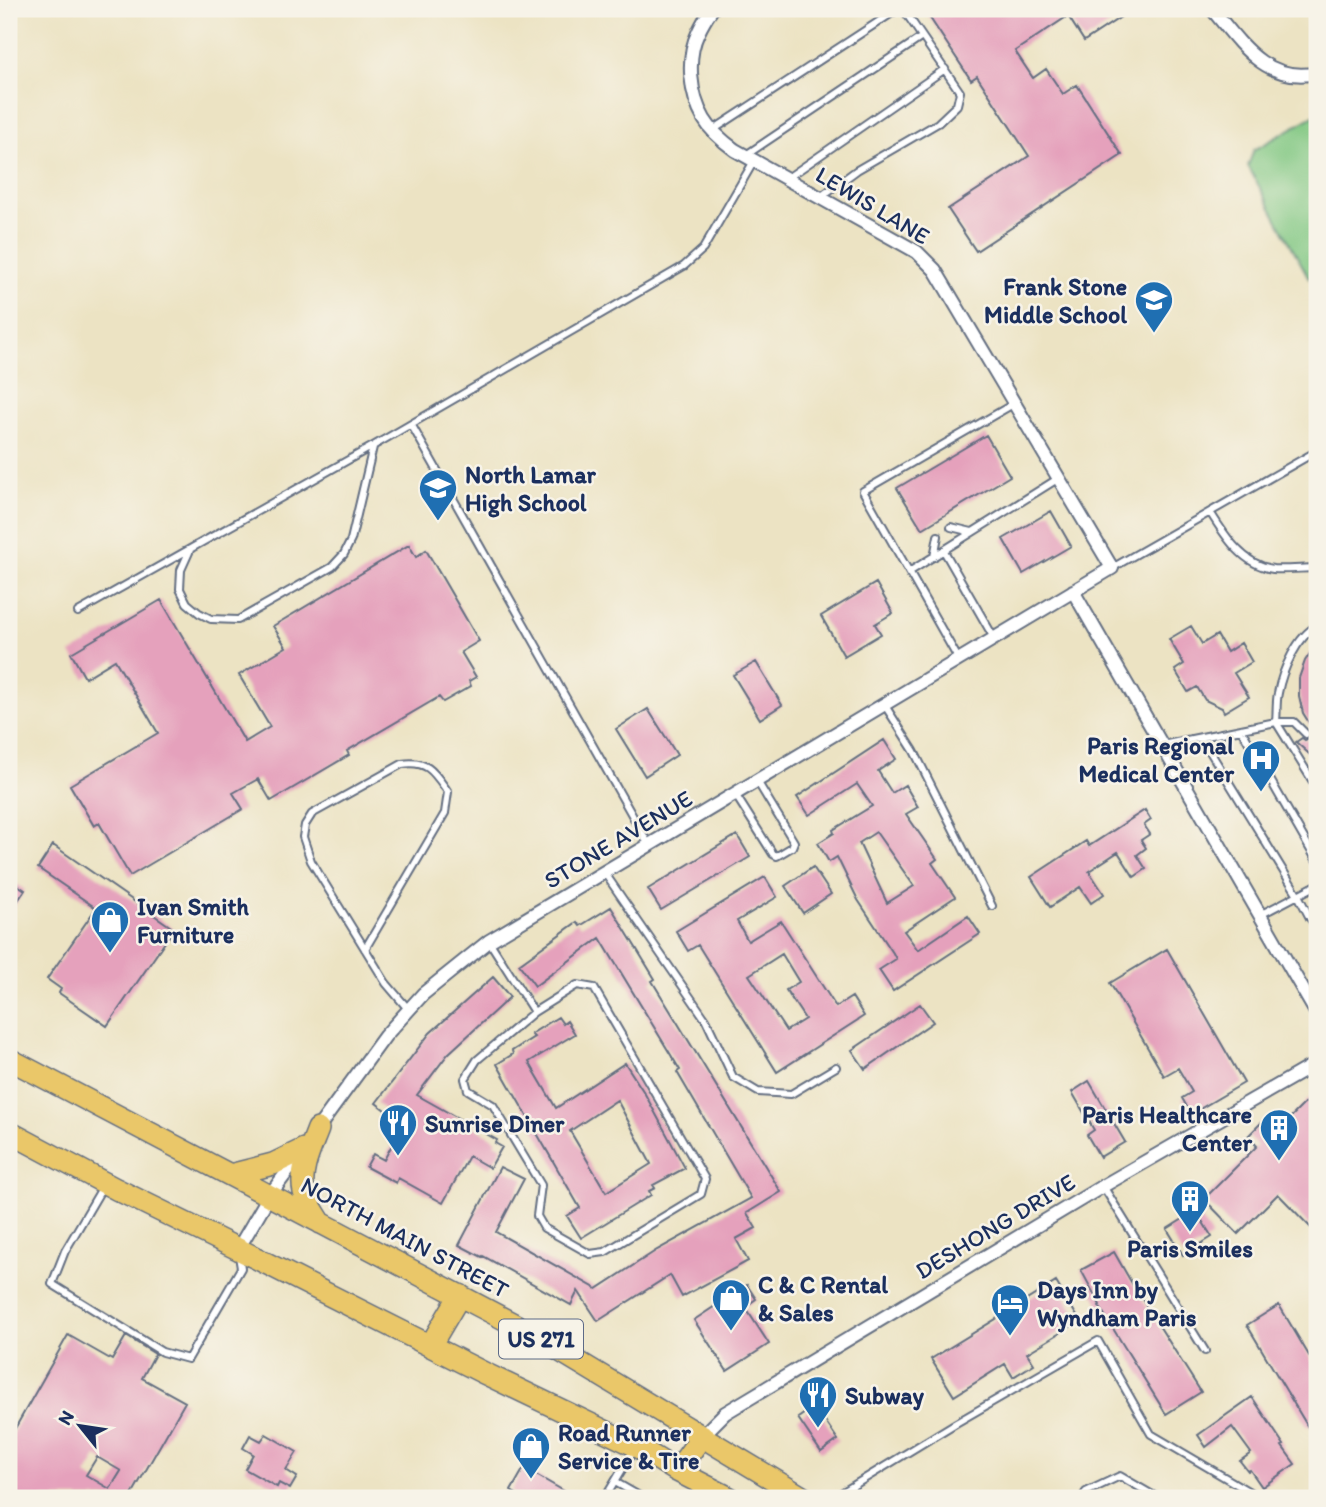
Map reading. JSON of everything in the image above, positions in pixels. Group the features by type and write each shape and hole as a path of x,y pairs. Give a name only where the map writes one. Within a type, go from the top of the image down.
{"highway":[{"name":"NORTH MAIN STREET","path":"9,1059 527,1331 804,1498"},
{"path":"318,1129 305,1168 304,1192 321,1223"},
{"name":"US 271","path":"9,1132 430,1346 636,1446 707,1493 730,1498"},
{"path":"230,1175 273,1164 303,1149"},
{"path":"430,1346 460,1295"},
{"path":"677,1471 702,1436"}],"street":[{"name":"LEWIS LANE","path":"712,9 697,34 692,58 692,81 697,103 705,120 721,140 917,253 935,270 1112,568"},
{"path":"1212,9 1256,60 1272,69 1292,74 1317,73"},
{"name":"STONE AVENUE","path":"239,1249 270,1196 385,1036 423,994 489,941 1112,568"},
{"path":"1073,591 1317,1014"},
{"name":"DESHONG DRIVE","path":"702,1436 725,1413 1103,1186 1317,1063"}],"lane":[{"path":"713,130 895,11 906,13 960,92 960,100 954,109 938,122 857,170 819,198"},
{"path":"78,612 684,267 703,249 749,158 922,37"},
{"path":"786,179 945,69"},
{"path":"959,660 863,491 1015,403"},
{"path":"411,424 649,845"},
{"path":"191,549 181,570 180,589 187,603 211,619 238,620 332,567 344,554 351,540 373,446"},
{"path":"1112,568 1317,451"},
{"path":"909,572 1059,477"},
{"path":"1210,512 1236,549 1257,564 1273,569 1317,568"},
{"path":"951,527 972,532"},
{"path":"934,557 938,536"},
{"path":"944,551 994,638"},
{"path":"1317,626 1309,631 1290,657 1278,693 1276,722 1317,788"},
{"path":"884,704 914,751 992,906"},
{"path":"1162,745 1276,722 1294,722 1306,734"},
{"path":"1241,729 1317,861"},
{"path":"1201,737 1317,927"},
{"path":"365,949 445,813 448,792 431,769 417,762 402,764 312,814 305,825 303,837 312,862 365,949 386,983 409,1010"},
{"path":"735,794 773,854 777,856 792,847 794,842 757,780"},
{"path":"604,872 706,1020 733,1077 758,1093 791,1094 836,1067"},
{"path":"1261,915 1317,885"},
{"path":"489,941 534,1012"},
{"path":"577,985 594,988 705,1179 701,1194 605,1252 590,1254 544,1228 537,1216 541,1185 493,1105 468,1090 465,1079 477,1060 534,1012 577,985"},
{"path":"105,1183 65,1251 52,1284 162,1352 188,1359 241,1268 239,1249"},
{"path":"1103,1186 1205,1351"},
{"path":"833,1498 1098,1341 1151,1434 1260,1498"},
{"path":"605,1498 636,1446"},
{"path":"1082,1498 1086,1492 1120,1475 1158,1498"},
{"path":"615,1482 643,1498"}],"green space":[{"path":"1317,114 1317,273 1309,278 1248,166 1254,150"}],"building":[{"path":"924,9 1133,9 1084,41 1068,16 1015,51 1033,78 1046,69 1063,94 1077,85 1122,155 976,251 948,209 1029,156 977,76 971,80"},
{"path":"986,435 1010,476 922,529 897,488"},
{"path":"1051,511 1071,546 1023,574 1003,539"},
{"path":"409,545 416,557 426,550 479,641 461,652 476,677 469,681 471,686 443,702 439,697 347,751 349,755 271,801 258,779 233,793 243,809 130,876 99,823 94,826 70,785 158,733 115,660 85,678 71,653 161,600 245,742 270,727 239,675 286,647 273,626"},
{"path":"876,583 893,613 875,624 881,634 844,656 821,616"},
{"path":"1191,626 1202,644 1217,635 1227,652 1241,643 1252,662 1234,673 1249,697 1224,712 1222,708 1205,700 1197,687 1188,692 1175,670 1184,664 1169,639"},
{"path":"1317,643 1317,761 1296,742 1312,735 1313,729 1303,713 1299,696 1299,678 1305,661"},
{"path":"756,662 782,705 760,719 733,675"},
{"path":"648,709 677,755 645,776 616,729"},
{"path":"884,740 896,759 878,771 892,793 905,785 918,807 906,814 937,859 932,863 955,897 904,931 918,950 968,916 980,934 893,991 879,970 896,959 893,953 858,900 837,857 829,862 818,843 834,833 833,830 872,806 857,784 809,815 797,797","holes":["876,832 914,886 887,903 859,843"]},
{"path":"1145,810 1151,820 1144,825 1150,834 1141,840 1146,848 1137,855 1146,869 1134,877 1118,852 1089,871 1104,894 1091,903 1080,887 1050,907 1031,877 1086,841 1089,846"},
{"path":"737,835 750,857 661,910 648,889"},
{"name":"Ivan Smith Furniture","path":"53,845 174,929 107,1026 59,993 61,989 47,979 96,908 38,868"},
{"path":"813,867 831,894 803,913 785,886"},
{"path":"765,877 777,897 737,921 748,941 781,921 836,1007 852,997 864,1016 777,1072 698,945 688,951 676,931","holes":["782,954 799,982 786,990 805,1019 786,1031 749,975"]},
{"path":"9,879 25,890 9,914"},
{"path":"611,907 655,979 652,981 781,1192 747,1213 756,1228 736,1239 748,1261 682,1297 670,1275 598,1321 578,1291 571,1305 459,1245 500,1167 524,1179 496,1232 597,1289 657,1250 751,1198 677,1072 680,1070 600,938 535,986 519,964 577,922 580,926"},
{"path":"1167,949 1244,1083 1191,1114 1182,1098 1192,1092 1178,1068 1164,1076 1110,983"},
{"path":"493,977 510,997 448,1054 417,1095 497,1140 495,1143 502,1147 490,1168 469,1156 443,1203 398,1178 396,1183 366,1167 373,1154 384,1160 403,1124 376,1103 430,1033"},
{"path":"920,1004 933,1022 865,1069 852,1050"},
{"path":"558,1017 563,1024 567,1021 575,1034 529,1062 556,1108 625,1063 685,1168 653,1185 655,1188 649,1191 651,1195 581,1238 567,1216 580,1208 497,1064 534,1037 531,1034","holes":["617,1100 651,1164 606,1192 570,1131"]},
{"path":"1089,1081 1125,1142 1100,1157 1087,1135 1094,1130 1072,1092"},
{"name":"Paris Healthcare Center","path":"1317,1091 1317,1234 1278,1194 1238,1234 1204,1199 1257,1146 1248,1136 1261,1123 1273,1135"},
{"name":"Paris Smiles","path":"1196,1211 1212,1237 1183,1255 1167,1229"},
{"path":"1114,1252 1201,1392 1166,1414 1099,1306 1081,1270"},
{"name":"Days Inn by Wyndham Paris","path":"1056,1282 1080,1321 1027,1353 1034,1364 1013,1377 1005,1364 954,1396 931,1359"},
{"name":"C & C Rental & Sales","path":"747,1285 756,1299 745,1307 769,1344 727,1371 694,1320"},
{"path":"1279,1305 1317,1369 1317,1421 1308,1427 1247,1325"},
{"path":"68,1335 112,1360 126,1336 155,1354 142,1378 185,1402 130,1498 9,1498 9,1439","holes":["97,1457 121,1471 110,1489 86,1475"]},
{"path":"1252,1397 1295,1464 1262,1487 1240,1461 1251,1453 1232,1427 1206,1447 1198,1435"},
{"name":"Subway","path":"815,1406 838,1440 821,1452 798,1418"},
{"path":"266,1434 297,1452 286,1470 297,1477 290,1489 279,1483 277,1487 245,1469 253,1454 243,1448 250,1435 261,1441"},
{"name":"Road Runner Service & Tire","path":"524,1468 576,1498 523,1498 511,1491"}],"place":[{"name":"Frank Stone Middle School","path":"1154,334"},
{"name":"North Lamar High School","path":"438,522"},
{"name":"Paris Regional Medical Center","path":"1261,793"},
{"name":"Ivan Smith Furniture","path":"110,954"},
{"name":"Sunrise Diner","path":"398,1157"},
{"name":"Paris Healthcare Center","path":"1279,1162"},
{"name":"Paris Smiles","path":"1190,1233"},
{"name":"C & C Rental & Sales","path":"731,1332"},
{"name":"Days Inn by Wyndham Paris","path":"1010,1337"},
{"name":"Subway","path":"818,1429"},
{"name":"Road Runner Service & Tire","path":"531,1480"}]}
